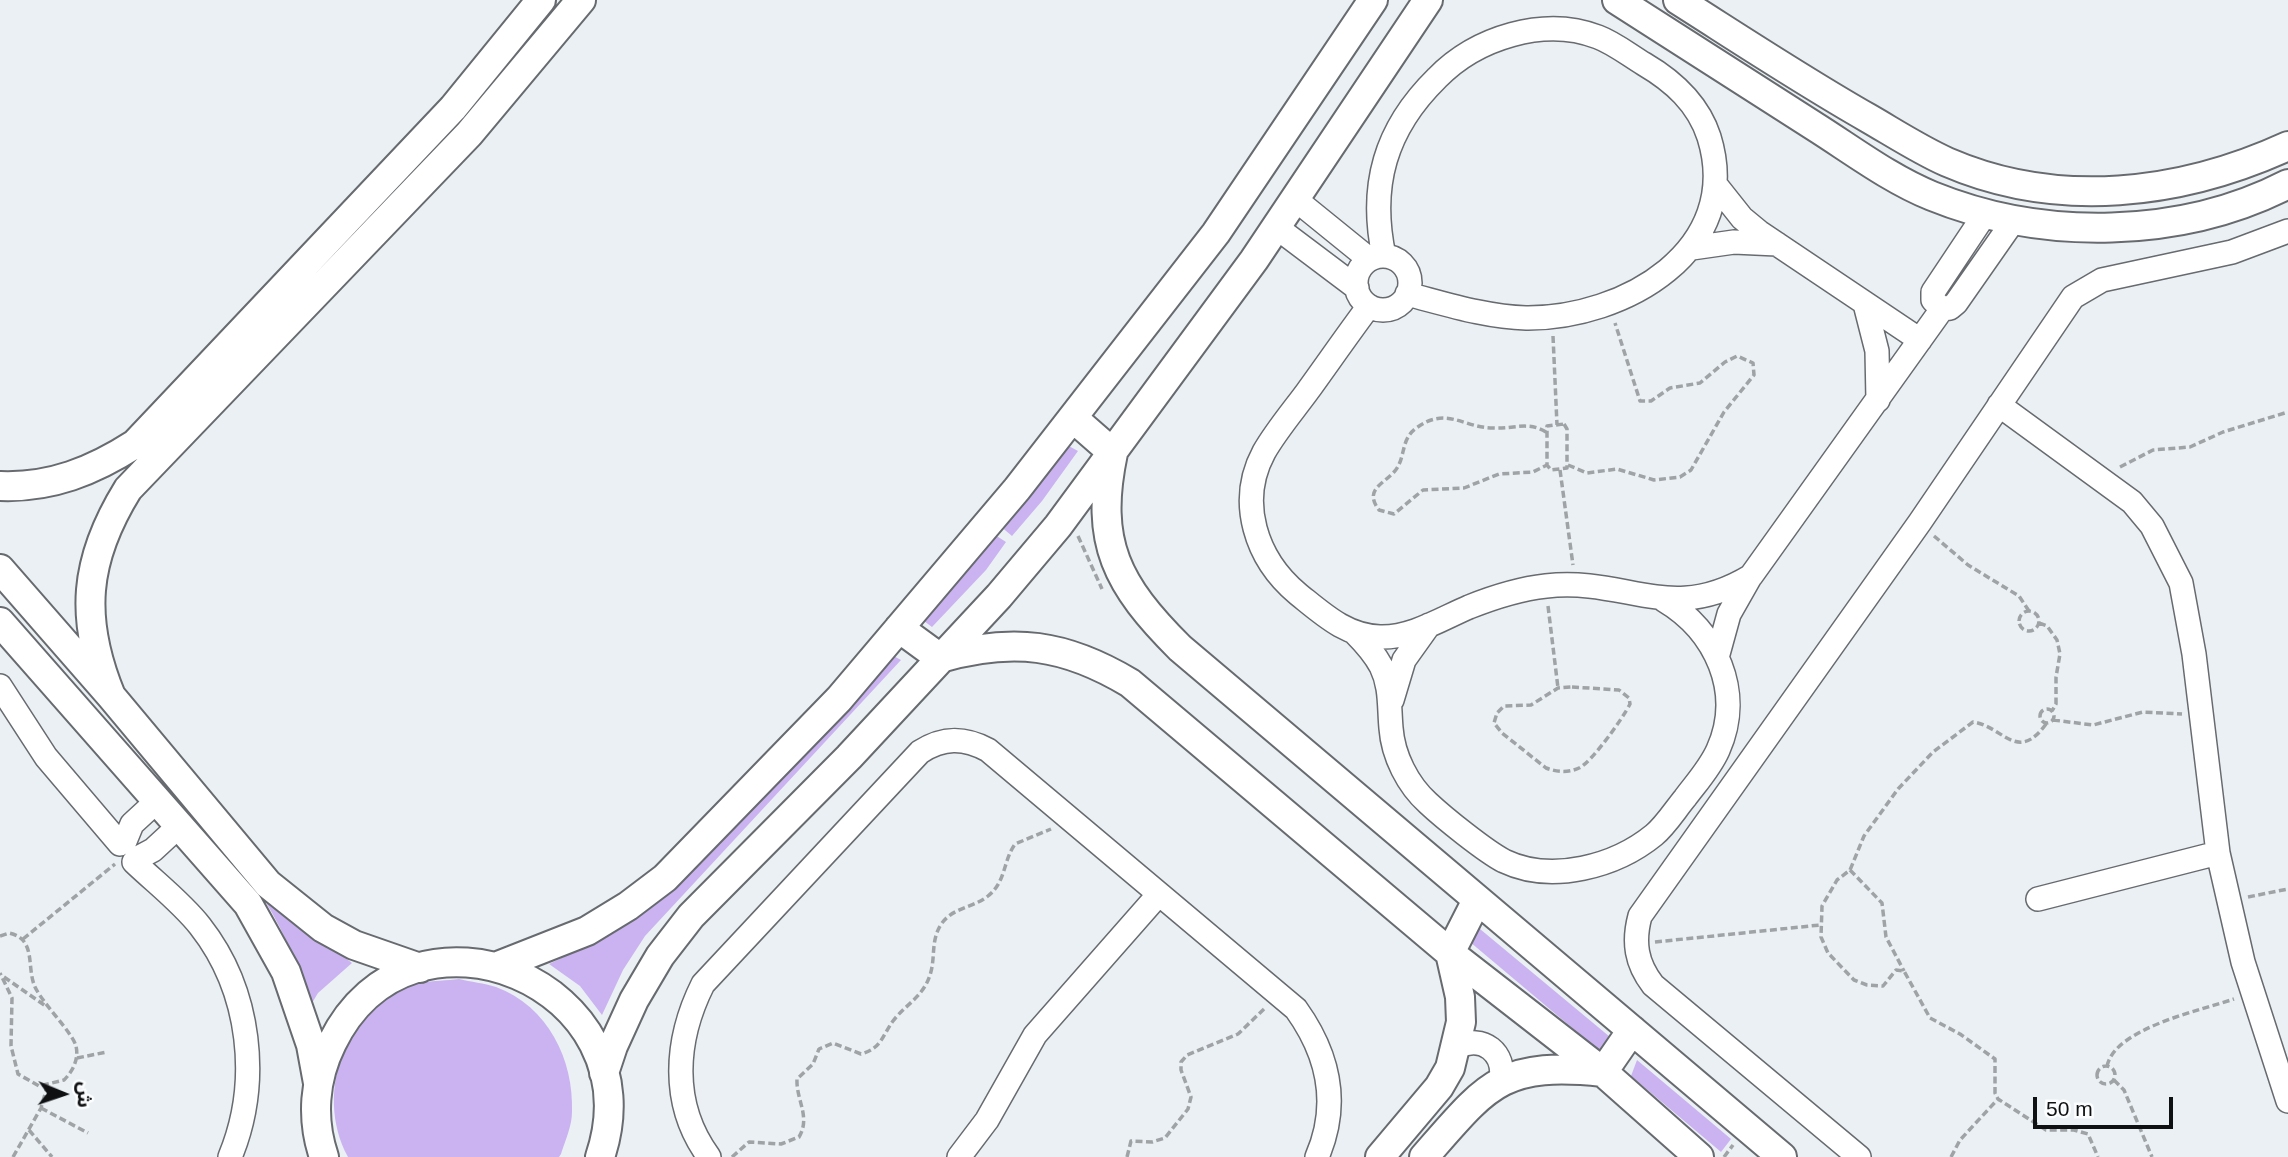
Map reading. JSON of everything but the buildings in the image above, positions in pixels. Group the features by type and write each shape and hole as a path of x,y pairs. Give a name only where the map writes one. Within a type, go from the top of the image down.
{"street":[{"path":"0,486 22,487 62,481 100,466 135,444 453,108 541,0"},
{"path":"111,696 97,662 90,626 90,590 100,543 109,520 128,489 469,134 581,0"},
{"path":"498,966 587,931 628,906 665,878 839,699 1073,418 1216,233 1373,0"},
{"path":"604,1073 634,1000 660,956 691,916 849,757 999,596 1058,526 1276,227 1428,0"},
{"path":"1617,0 1881,169 1929,195 1985,214 2060,226 2151,224 2239,204 2288,184"},
{"path":"1678,0 1897,135 1947,162 1990,177 2035,187 2081,192 2127,191 2173,185 2217,174 2288,146"},
{"path":"1377,258 1378,181 1388,150 1406,117 1438,76 1483,45 1528,31 1576,32 1599,37 1666,77 1684,94 1703,125 1714,160 1715,184 1712,207 1692,248 1667,271 1609,303 1552,317 1502,316 1407,294"},
{"path":"1715,184 1742,218 1920,340"},
{"path":"1276,227 1363,297 1391,309 1407,294 1409,279 1404,266 1377,258 1295,199"},
{"path":"1942,309 1933,300 1933,292 1985,214"},
{"path":"1377,258 1360,269 1363,297 1264,453 1255,474 1251,498 1252,521 1258,544 1269,565 1284,583 1330,620 1355,633 1373,651 1382,667 1391,703 1391,730 1397,757 1410,782 1428,803 1504,861 1538,869 1573,869 1618,858 1657,833 1708,768 1725,726 1727,703 1718,654 1728,614 1751,576 1942,309 1953,306 2014,220"},
{"path":"1859,1157 1653,985 1641,965 1636,944 1638,923 1646,903 1920,522 2062,309 2087,287 2102,280 2232,252 2288,231"},
{"path":"1692,248 1734,242 1777,244"},
{"path":"1865,304 1877,351 1878,400"},
{"path":"1999,405 2132,502 2152,526 2181,583 2218,853 2252,993 2288,1101"},
{"path":"1073,418 1113,453"},
{"path":"1113,453 1106,487 1106,522 1113,556 1128,589 1152,620 1180,648 1783,1157"},
{"path":"0,569 111,696 268,884 295,908 354,945 420,968"},
{"path":"1355,633 1393,636 1496,597 1546,586 1575,585 1624,590 1664,600 1710,596 1751,576"},
{"path":"1664,600 1696,624 1718,654"},
{"path":"0,622 248,904 269,937 300,1008 318,1083"},
{"path":"1391,703 1404,660 1430,624"},
{"path":"899,628 940,658"},
{"path":"940,658 972,649 1005,645 1038,647 1071,653 1102,666 1130,683 1450,954 1603,1072 1699,1157"},
{"path":"0,686 46,757 127,853 200,925 220,957 235,991 245,1028 248,1065 246,1103 230,1157"},
{"path":"709,1157 689,1121 682,1094 680,1065 682,1037 703,984 920,752 947,740 975,743 1296,1009 1312,1032 1324,1057 1330,1084 1330,1112 1317,1157"},
{"path":"127,853 132,824 158,802"},
{"path":"127,853 153,850 180,827"},
{"path":"2038,900 2218,853"},
{"path":"959,1157 987,1120 1035,1035 1159,894"},
{"path":"1380,1157 1439,1087 1457,1047 1460,997 1450,954 1477,900"},
{"path":"324,1157 316,1117 318,1083 325,1057 352,1011 395,978 446,962 498,966 523,975 566,1005 583,1025 604,1073 609,1107 604,1152"},
{"path":"1603,1072 1632,1030"},
{"path":"1457,1047 1474,1042 1491,1048 1502,1063 1501,1081"},
{"path":"1424,1157 1469,1105 1501,1081 1527,1071 1555,1068 1603,1072"},
{"path":"302,1157 316,1117"}],"path":[{"path":"1568,465 1587,473 1617,469 1654,480 1680,477 1691,470 1724,412 1754,375 1753,363 1737,356 1725,362 1700,383 1670,388 1651,401 1640,401 1609,303"},
{"path":"1552,317 1557,425"},
{"path":"2104,479 2131,460 2153,450 2190,447 2223,432 2288,412"},
{"path":"1546,432 1526,425 1494,428 1454,418 1431,420 1407,438 1397,467 1374,488 1374,504 1379,510 1394,513 1423,490 1464,488 1499,474 1533,472 1548,465"},
{"path":"1564,424 1567,429 1568,465 1560,470 1551,470 1548,465 1547,426 1564,424"},
{"path":"1560,470 1575,585"},
{"path":"1920,522 1968,565 2019,596 2029,611 2037,615 2039,623"},
{"path":"1071,530 1077,533 1091,572 1103,592"},
{"path":"1546,586 1558,688"},
{"path":"2029,611 2020,618 2020,626 2031,632 2039,623"},
{"path":"2039,623 2048,626 2057,640 2060,654 2053,720"},
{"path":"1558,688 1619,690 1629,698 1627,710 1586,764 1571,771 1546,768 1502,733 1494,723 1497,713 1504,706 1531,705 1558,688"},
{"path":"2046,724 2042,722 2040,713 2043,710 2052,711"},
{"path":"1904,971 1896,970 1888,981 1877,987 1854,980 1822,945 1820,914 1837,880 1850,870 1868,830 1898,789 1933,752 1966,730 1973,722 1980,723 2004,739 2019,742 2034,737 2053,720 2093,725 2143,712 2201,714"},
{"path":"732,1157 749,1142 781,1144 799,1137 806,1118 797,1096 797,1079 813,1064 819,1049 833,1043 861,1054 878,1047 894,1020 912,1004 926,985 933,962 936,935 942,923 952,913 977,903 997,887 1010,850 1020,840 1073,822"},
{"path":"23,939 127,853"},
{"path":"1850,870 1882,903 1886,937 1930,1018 1968,1039 1995,1059 1995,1093 1998,1099 2046,1130 2074,1129 2088,1134 2098,1157"},
{"path":"2229,900 2288,889"},
{"path":"1636,944 1820,925"},
{"path":"0,936 9,933 23,939 30,952 34,985 76,1044 77,1058 64,1080 47,1086 31,1084 18,1074 11,1046 12,998 1,974"},
{"path":"1,974 50,1009"},
{"path":"2114,1080 2106,1084 2098,1079 2098,1070 2107,1066 2114,1051 2145,1030 2252,993"},
{"path":"1127,1157 1127,1148 1131,1141 1152,1142 1165,1138 1188,1109 1191,1097 1181,1070 1181,1062 1187,1055 1238,1034 1278,994"},
{"path":"77,1058 107,1052"},
{"path":"2107,1066 2114,1070 2114,1080 2124,1090 2152,1157"},
{"path":"13,1157 41,1108 47,1086"},
{"path":"1951,1157 1960,1140 1998,1099"},
{"path":"41,1108 88,1133"},
{"path":"29,1130 52,1157"}],"shaded area":[{"path":"1065,444 1078,451 1042,501 1012,536 999,525"},
{"path":"992,533 1006,542 986,570 932,627 920,618"},
{"path":"888,653 901,660 645,936 623,970 602,1015 580,986 549,964 595,942"},
{"path":"268,898 352,963 318,993 309,1008 291,953 265,901"},
{"path":"1474,924 1610,1037 1602,1053 1470,942"},
{"path":"459,979 496,987 514,996 530,1007 554,1037 563,1055 571,1092 571,1123 561,1154 559,1157 348,1157 338,1132 334,1105 336,1078 343,1053 356,1029 373,1009 395,993 430,981"},
{"path":"1637,1060 1731,1139 1721,1152 1631,1076"}]}
